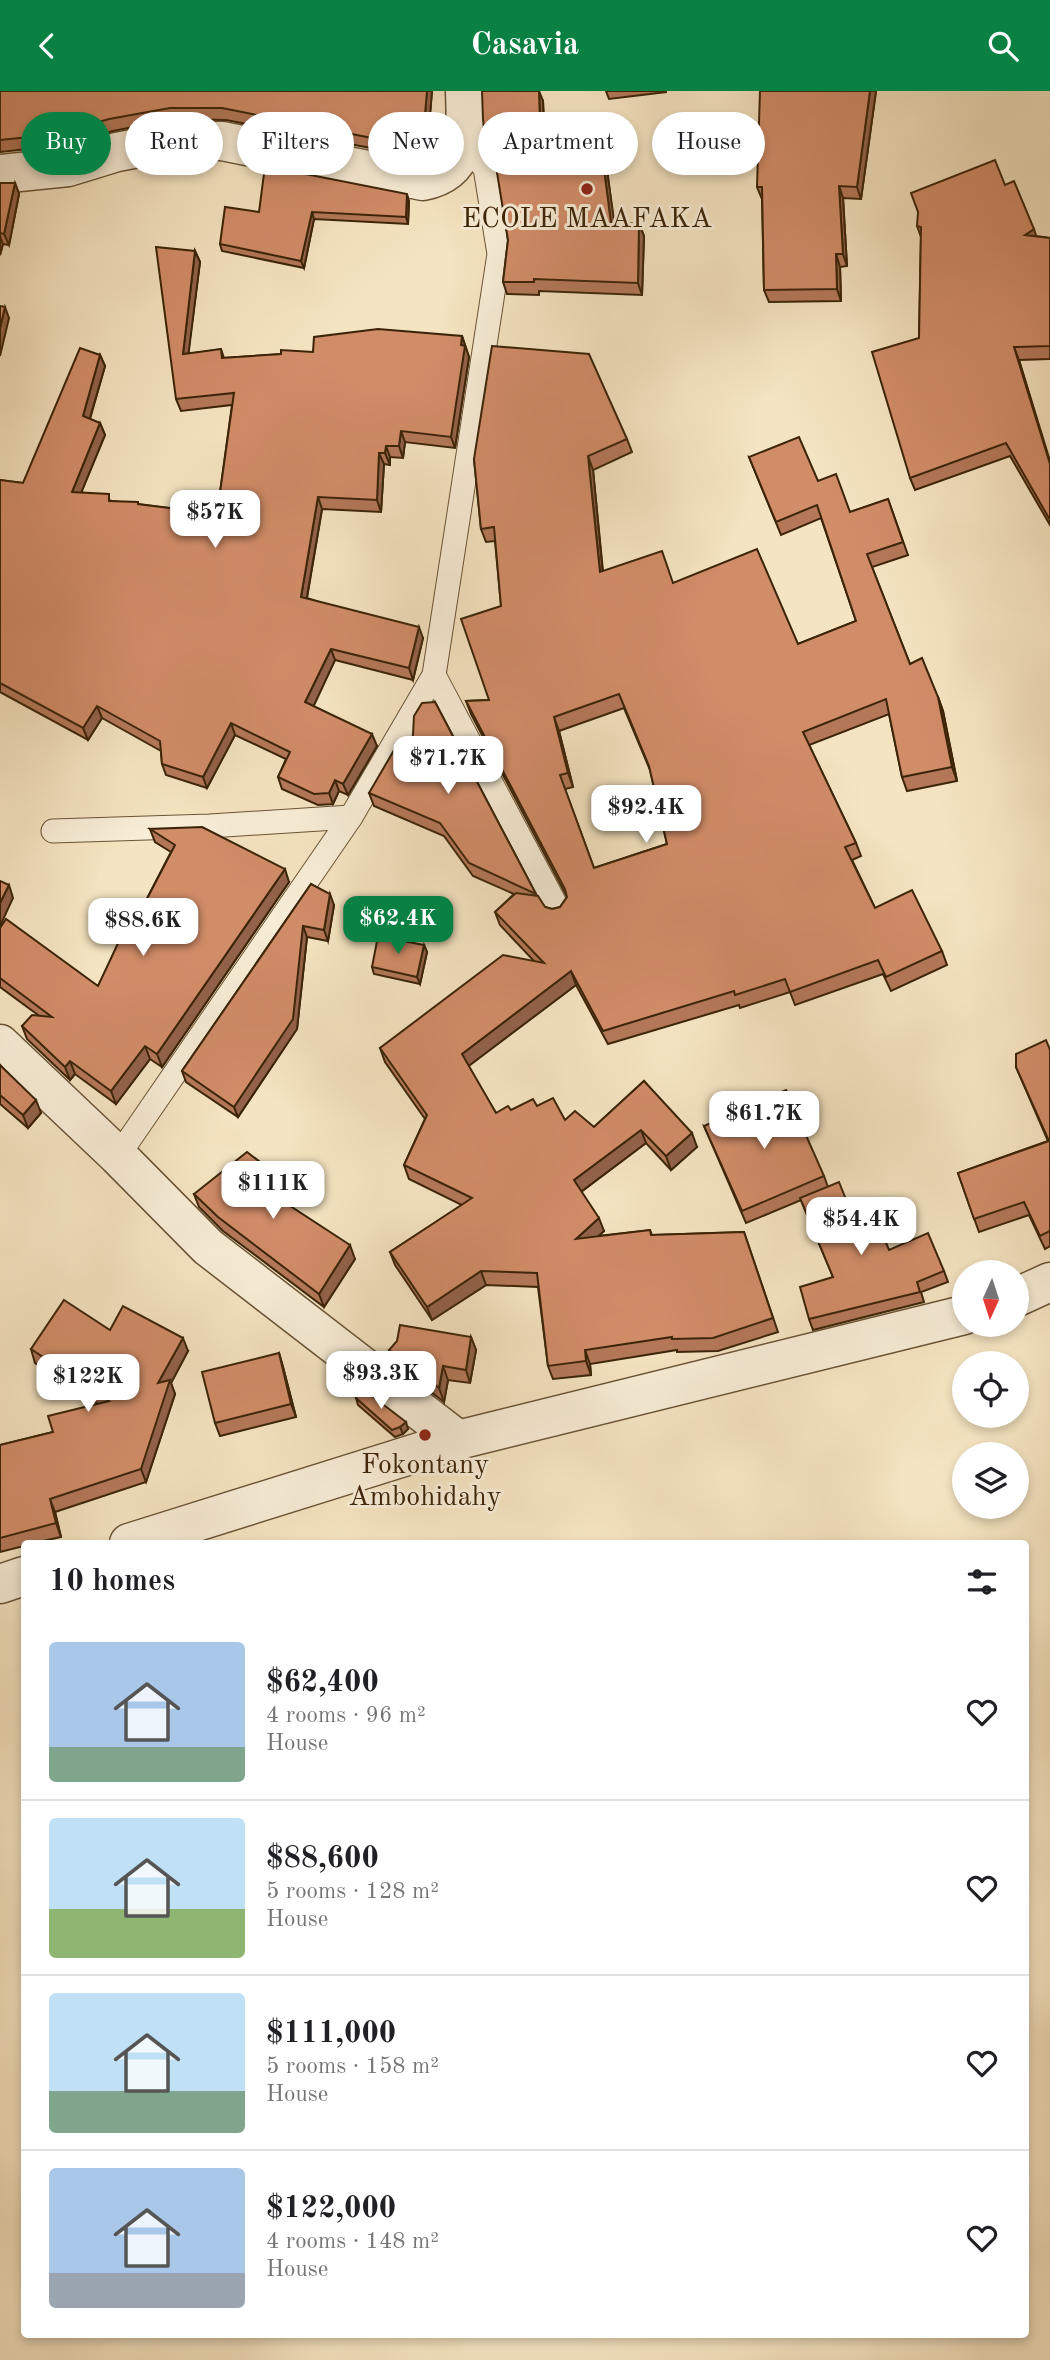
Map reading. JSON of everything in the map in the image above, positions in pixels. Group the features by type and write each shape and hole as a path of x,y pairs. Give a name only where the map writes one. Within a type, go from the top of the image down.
{"street":[{"path":"464,118 465,91"},
{"path":"0,174 68,167 117,152 174,141 222,141 368,170"},
{"path":"393,175 423,181 441,175"},
{"path":"0,1044 118,1156 208,1247 458,1440"},
{"path":"1029,1292 1050,1282"},
{"path":"139,1540 458,1440 952,1318"},
{"path":"0,1584 21,1577"}],"lane":[{"path":"118,1156 351,817 434,675 499,254 485,168 464,145"},
{"path":"434,675 558,909"},
{"path":"53,831 210,826 351,817"}],"building":[{"path":"0,91 427,91 425,112 368,112 368,137 354,134 354,112 242,112 222,108 170,108 125,112 125,116 111,119 111,112 21,112 21,138 0,140"},
{"path":"482,91 539,91 540,112 483,112"},
{"path":"760,91 870,91 857,187 839,186 843,254 836,254 837,289 764,290 762,187 757,187 757,175 765,175 765,112 759,112"},
{"path":"995,160 1005,185 1014,181 1034,229 1025,235 1050,238 1050,346 1014,347 1050,464 1050,520 1006,443 910,478 872,352 919,338 921,227 917,226 918,212 911,193"},
{"path":"264,175 311,175 407,194 406,217 312,212 301,261 220,244 225,207 259,212"},
{"path":"497,175 605,175 611,223 639,224 638,283 534,279 534,282 503,282 508,240"},
{"path":"0,183 15,183 4,234 0,233"},
{"path":"156,247 195,251 183,354 221,349 222,358 281,354 281,350 313,352 314,337 378,329 462,336 461,345 465,346 451,437 401,431 399,446 386,446 385,453 379,453 377,500 318,497 301,597 419,627 409,668 331,649 305,702 372,734 343,784 335,780 329,793 314,794 278,777 290,752 231,723 203,777 162,764 160,741 97,706 83,728 0,683 0,480 23,483 80,348 100,355 83,416 100,423 72,492 109,494 109,501 138,502 217,514 234,393 176,399"},
{"path":"0,306 5,307 0,328"},
{"path":"492,346 589,354 627,439 588,456 600,572 662,551 673,583 757,549 798,644 856,621 817,505 776,522 749,457 799,437 818,481 836,474 850,512 888,499 903,542 867,554 910,664 922,658 938,697 952,767 902,777 886,699 803,732 856,843 845,847 875,908 912,890 942,951 886,977 878,960 790,992 785,979 735,995 734,991 603,1031 571,971 462,1054 496,1113 508,1106 511,1110 533,1099 537,1106 553,1098 565,1120 575,1111 594,1127 644,1081 692,1133 666,1156 641,1130 574,1180 599,1218 576,1239 650,1230 651,1235 744,1232 773,1318 713,1338 672,1337 585,1350 586,1361 548,1366 537,1273 481,1271 427,1307 390,1252 472,1198 404,1165 427,1115 380,1048 503,955 544,963 495,912 516,893 538,896 545,907 552,909 560,907 567,897 466,701 489,700 461,619 501,606 494,527 481,529 474,459","holes":["619,694 649,766 667,844 594,868 560,775 568,773 554,717"]},
{"path":"435,702 536,894 469,863 440,823 369,793 397,745 412,752 414,716 422,703"},
{"path":"202,827 285,869 157,1054 145,1046 111,1091 70,1061 65,1067 22,1026 32,1015 52,1017 0,978 0,928 6,919 98,986 120,939 125,941 175,845 150,829"},
{"path":"0,881 9,885 0,903"},
{"path":"311,884 330,894 324,930 303,926 293,1019 234,1107 182,1071"},
{"path":"378,936 424,945 417,977 372,967"},
{"path":"1046,1040 1050,1050 1050,1231 1040,1236 1024,1202 974,1219 958,1173 1049,1141 1016,1067 1016,1054"},
{"path":"0,1065 36,1100 23,1115 0,1095"},
{"path":"786,1090 824,1176 742,1211 704,1126"},
{"path":"247,1152 286,1182 275,1196 350,1245 319,1294 218,1217 194,1194"},
{"path":"839,1182 849,1207 868,1199 889,1250 928,1233 944,1271 917,1282 920,1292 809,1319 800,1287 833,1277 800,1198"},
{"path":"64,1300 110,1330 123,1306 183,1338 158,1383 170,1380 141,1469 50,1499 56,1523 0,1538 0,1445 53,1432 48,1416 109,1401 31,1349"},
{"path":"400,1325 471,1337 466,1370 443,1366 439,1388 389,1350 397,1341"},
{"path":"279,1353 291,1404 215,1423 202,1372"},
{"path":"363,1389 406,1422 392,1430 356,1398"}],"place":[{"name":"ECOLE MAAFAKA","path":"587,189"},
{"name":"Fokontany Ambohidahy","path":"425,1435"}]}
